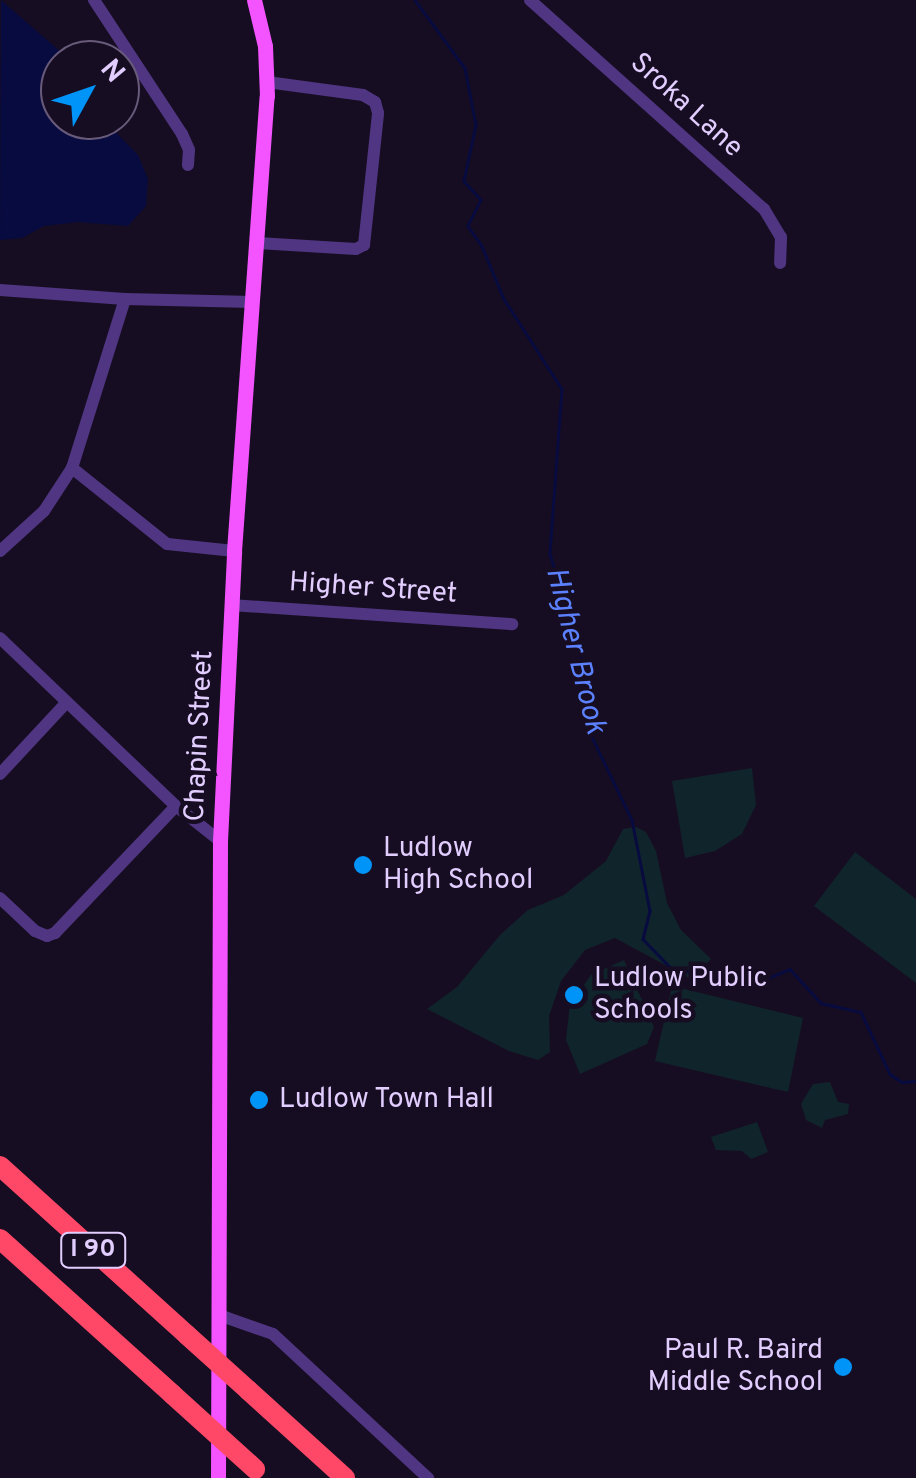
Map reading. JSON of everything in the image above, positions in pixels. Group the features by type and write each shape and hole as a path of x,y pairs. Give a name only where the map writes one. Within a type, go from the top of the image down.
{"highway":[{"name":"I 90","path":"0,1166 346,1478"},
{"name":"I 90","path":"5,1244 260,1474"}],"main road":[{"name":"Chapin Street","path":"218,1478 220,841 234,551 267,82 265,46 254,0"}],"street":[{"path":"94,0 182,134 189,150 188,165"},
{"name":"Sroka Lane","path":"530,0 764,209 781,237 780,263"},
{"path":"258,244 356,249 364,245 378,115 375,102 366,96 267,82"},
{"path":"0,290 125,300 253,302"},
{"path":"0,551 44,510 72,468 125,300"},
{"path":"72,468 167,544 234,551"},
{"name":"Higher Street","path":"231,605 512,624"},
{"path":"0,638 176,806 220,841"},
{"path":"0,774 67,702"},
{"path":"0,898 36,931 51,935 176,806"},
{"path":"218,1315 273,1334 428,1478"}],"shaded area":[{"path":"1,0 47,40 40,40 40,140 123,140 138,155 148,179 146,206 128,226 78,222 44,226 22,238 0,240"},
{"path":"752,768 756,805 742,834 715,851 685,858 672,781"},
{"path":"636,827 646,832 656,851 667,903 681,930 711,959 691,979 615,938 585,950 561,981 549,1016 550,1052 538,1060 509,1051 427,1009 457,987 500,935 528,910 564,895 606,861 623,829"},
{"path":"855,852 916,899 916,983 814,906"},
{"path":"624,960 654,1027 647,1044 580,1074 566,1040 570,1004 591,975"},
{"path":"672,986 803,1018 788,1092 655,1061"},
{"path":"830,1082 838,1102 849,1104 848,1114 825,1120 822,1128 806,1120 801,1104 813,1084"},
{"path":"757,1122 768,1152 751,1159 742,1151 716,1150 711,1137"}],"waterway":[{"name":"Higher Brook","path":"415,0 465,68 476,125 464,181 481,200 468,226 482,246 504,299 562,389 550,554 587,676 592,737 632,820 650,911 643,939 670,967 751,985 790,969 821,1003 861,1012 890,1074 902,1082 916,1081"}],"place":[{"name":"Ludlow High School","path":"363,865"},
{"name":"Ludlow Public Schools","path":"574,995"},
{"name":"Ludlow Town Hall","path":"259,1100"},
{"name":"Paul R. Baird Middle School","path":"843,1367"}]}
